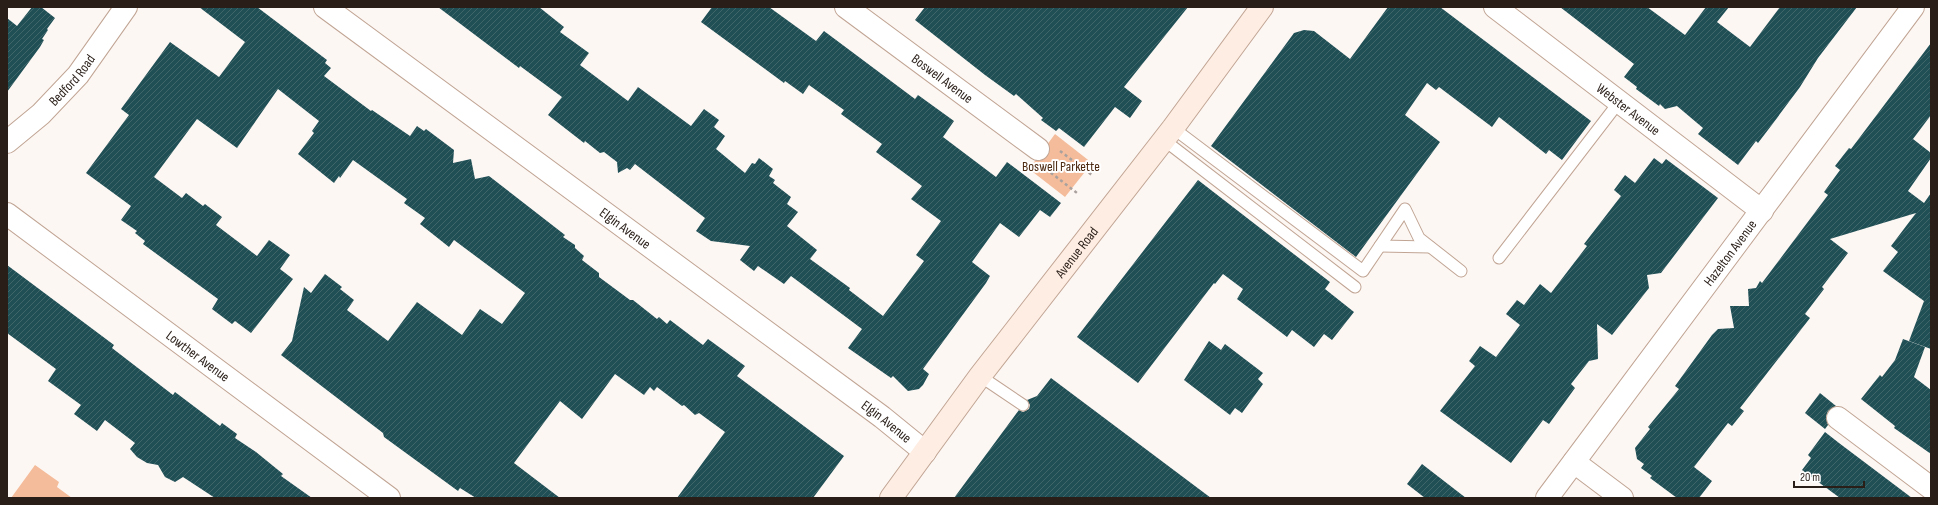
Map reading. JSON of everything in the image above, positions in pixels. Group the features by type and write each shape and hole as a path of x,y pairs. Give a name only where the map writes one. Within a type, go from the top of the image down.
{"main road":[{"name":"Avenue Road","path":"891,498 980,376 1168,134 1262,7"}],"street":[{"name":"Bedford Road","path":"7,142 41,114 78,75 126,7"},
{"name":"Elgin Avenue","path":"325,7 869,408 926,452"},
{"name":"Boswell Avenue","path":"846,7 1046,155"},
{"name":"Webster Avenue","path":"1495,7 1762,211"},
{"name":"Hazelton Avenue","path":"1547,498 1913,7"},
{"name":"Lowther Avenue","path":"7,214 389,498"},
{"path":"1838,418 1931,488"},
{"path":"1574,462 1622,498"}],"lane":[{"path":"1499,258 1619,102"},
{"path":"1168,134 1363,271 1405,209 1419,238 1461,271"},
{"path":"1168,134 1355,287"},
{"path":"1380,246 1430,247"},
{"path":"980,376 1024,404"}],"path":[{"path":"1046,155 1092,175"},
{"path":"1046,155 1077,193"}],"green space":[{"name":"Boswell Parkette","path":"1055,134 1092,163 1065,197 1029,169"},
{"path":"35,465 59,482 57,487 72,498 11,498"}],"building":[{"path":"32,7 41,7 55,18 47,29 48,30 42,39 44,40 40,47 7,92 7,18 17,26"},
{"path":"199,7 257,7 327,60 325,63 331,68 324,76 371,111 372,110 410,136 417,126 424,131 426,129 454,150 453,163 471,159 475,179 489,176 565,235 563,237 575,245 575,248 584,256 582,260 599,273 599,277 630,300 633,300 657,319 659,317 667,324 670,320 703,345 708,339 745,366 737,376 844,456 813,498 677,498 725,432 699,413 695,415 684,405 682,406 657,387 654,391 650,387 644,395 615,374 582,419 560,401 514,463 560,498 476,498 460,488 458,491 384,437 383,433 281,355 292,341 304,287 311,293 325,274 342,287 340,289 354,300 347,310 388,341 417,302 462,335 480,309 502,324 525,293 454,240 449,247 420,224 425,218 404,203 407,199 353,160 340,178 339,176 334,183 298,154 314,133 312,131 319,121 278,89 237,148 197,119 154,177 182,198 186,193 203,206 205,204 222,217 216,225 257,256 269,240 290,255 280,269 293,279 251,333 235,321 232,324 212,309 218,299 143,244 145,241 135,233 137,231 121,220 131,206 86,173 129,115 121,109 170,42 219,77 245,42"},
{"path":"438,7 539,7 564,27 560,32 589,53 580,65 628,101 638,87 691,126 704,109 719,120 714,127 725,136 716,149 745,173 752,163 755,164 759,158 773,169 769,176 775,180 773,183 791,197 787,204 798,212 787,226 817,250 810,259 850,288 849,290 883,316 924,261 916,255 941,221 911,199 922,186 876,152 882,144 841,114 844,110 809,85 803,94 785,81 784,83 701,22 712,7 769,7 816,41 824,31 915,99 918,95 954,121 943,137 996,177 1007,162 1061,203 1050,217 1040,210 1019,237 1000,223 972,262 990,276 923,369 929,374 923,385 919,389 908,391 893,376 891,378 848,348 862,329 791,276 784,284 758,266 754,271 740,260 750,246 711,241 696,231 705,218 635,164 630,170 627,168 618,173 617,162 604,152 600,153 585,141 584,143 548,115 562,97 520,66 519,68"},
{"path":"925,7 1188,7 1124,87 1142,101 1130,118 1115,107 1084,147 1059,128 1056,131 1041,120 1043,118 1016,94 1014,96 985,75 915,20"},
{"path":"1388,7 1440,7 1591,121 1562,160 1549,150 1546,154 1499,117 1492,127 1439,87 1436,90 1427,83 1405,115 1440,142 1356,257 1211,146 1294,33 1304,30 1314,31 1350,59"},
{"path":"1560,7 1647,7 1685,35 1706,7 1729,7 1717,22 1750,47 1780,7 1857,7 1818,58 1800,87 1771,126 1758,143 1756,141 1738,165 1698,134 1703,128 1677,106 1665,109 1660,104 1659,106 1636,89 1637,87 1624,77 1634,64"},
{"path":"1931,43 1931,115 1913,139 1931,153 1931,158 1908,191 1924,203 1931,193 1931,349 1909,341 1924,301 1883,271 1898,252 1891,246 1916,213 1830,239 1848,253 1822,287 1824,289 1805,314 1810,318 1740,408 1744,411 1732,426 1728,423 1694,467 1712,481 1699,498 1677,498 1650,478 1652,476 1641,468 1644,464 1637,459 1635,448 1650,429 1648,427 1679,389 1675,386 1712,335 1718,329 1734,328 1730,306 1749,306 1748,289 1756,288 1760,281 1762,283 1828,195 1824,192 1840,170 1835,166 1849,148 1851,149"},
{"path":"1654,158 1662,164 1666,159 1718,198 1661,273 1647,275 1649,288 1612,335 1597,324 1598,359 1589,361 1571,384 1575,388 1549,424 1543,420 1511,463 1440,411 1475,366 1469,361 1480,346 1496,357 1520,325 1506,314 1517,300 1524,305 1540,284 1551,293 1587,246 1584,244 1621,196 1614,190 1625,175 1635,183"},
{"path":"1198,180 1330,282 1325,289 1354,312 1332,340 1324,334 1314,347 1292,330 1287,337 1237,299 1243,289 1223,274 1215,284 1214,283 1138,383 1077,337"},
{"path":"7,265 114,345 112,348 173,395 175,392 220,426 222,423 237,434 235,438 256,452 283,474 281,476 312,498 215,498 183,477 175,482 165,477 158,465 147,463 137,457 130,449 135,443 105,420 97,431 74,414 81,405 48,381 56,369 7,333"},
{"path":"1903,339 1925,347 1914,377 1931,390 1931,454 1894,428 1895,426 1861,399 1880,375 1882,377 1895,360"},
{"path":"1209,341 1221,350 1225,344 1263,373 1258,379 1263,384 1242,413 1235,408 1230,415 1184,380"},
{"path":"1051,378 1211,498 954,498 1019,410 1023,412 1029,409 1030,405 1027,400 1037,396"},
{"path":"1820,393 1836,406 1828,411 1826,417 1828,425 1825,429 1805,413"},
{"path":"1825,432 1912,498 1840,498 1802,470 1811,458 1808,455"},
{"path":"1422,464 1466,498 1425,498 1407,484"}]}
